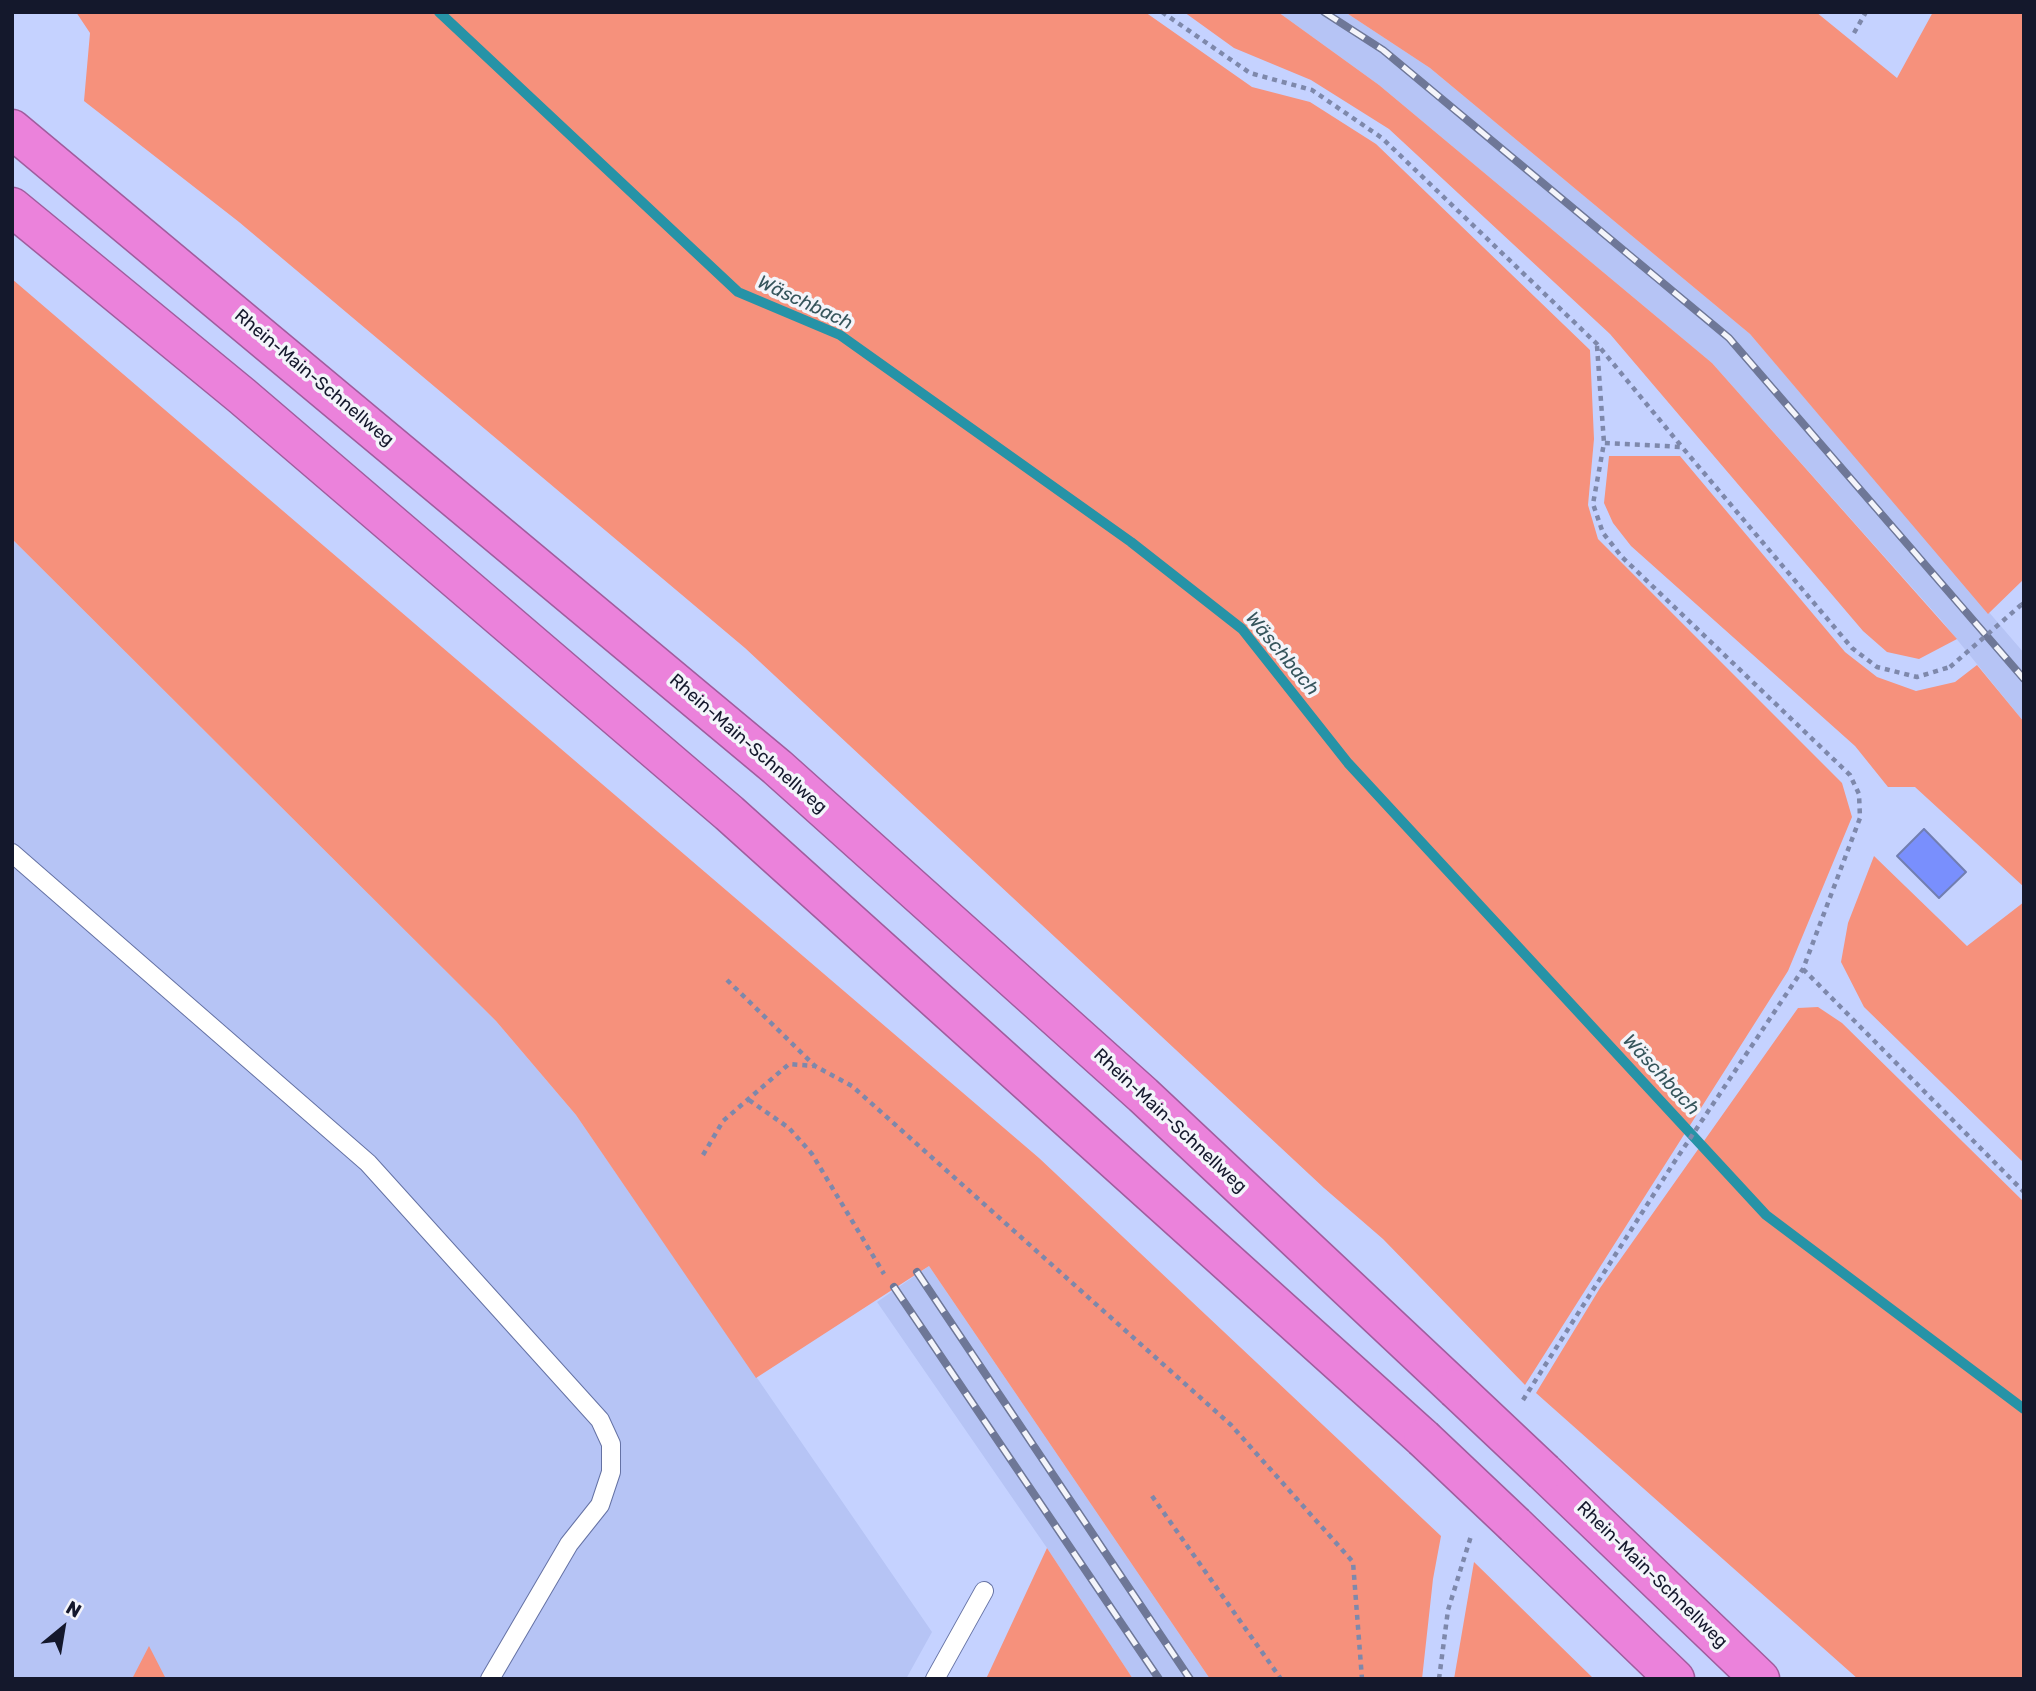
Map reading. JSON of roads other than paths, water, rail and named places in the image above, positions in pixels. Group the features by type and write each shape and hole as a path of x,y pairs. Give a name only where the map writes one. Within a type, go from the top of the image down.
{"highway":[{"name":"Rhein-Main-Schnellweg","path":"12,129 777,767 1143,1094 1760,1679"},
{"path":"12,207 242,396 729,813 1423,1438 1675,1679"}],"lane":[{"path":"12,853 368,1163 600,1420 611,1444 611,1472 600,1504 569,1544 490,1679"},
{"path":"935,1679 984,1591"}],"waterway":[{"name":"Wäschbach","path":"439,12 738,292 840,335 1131,542 1242,629 1348,763 1766,1215 2024,1409"}],"railway":[{"path":"1324,12 1383,50 1729,338 2024,679"},
{"path":"917,1272 1190,1679"},
{"path":"894,1287 1159,1679"}]}
